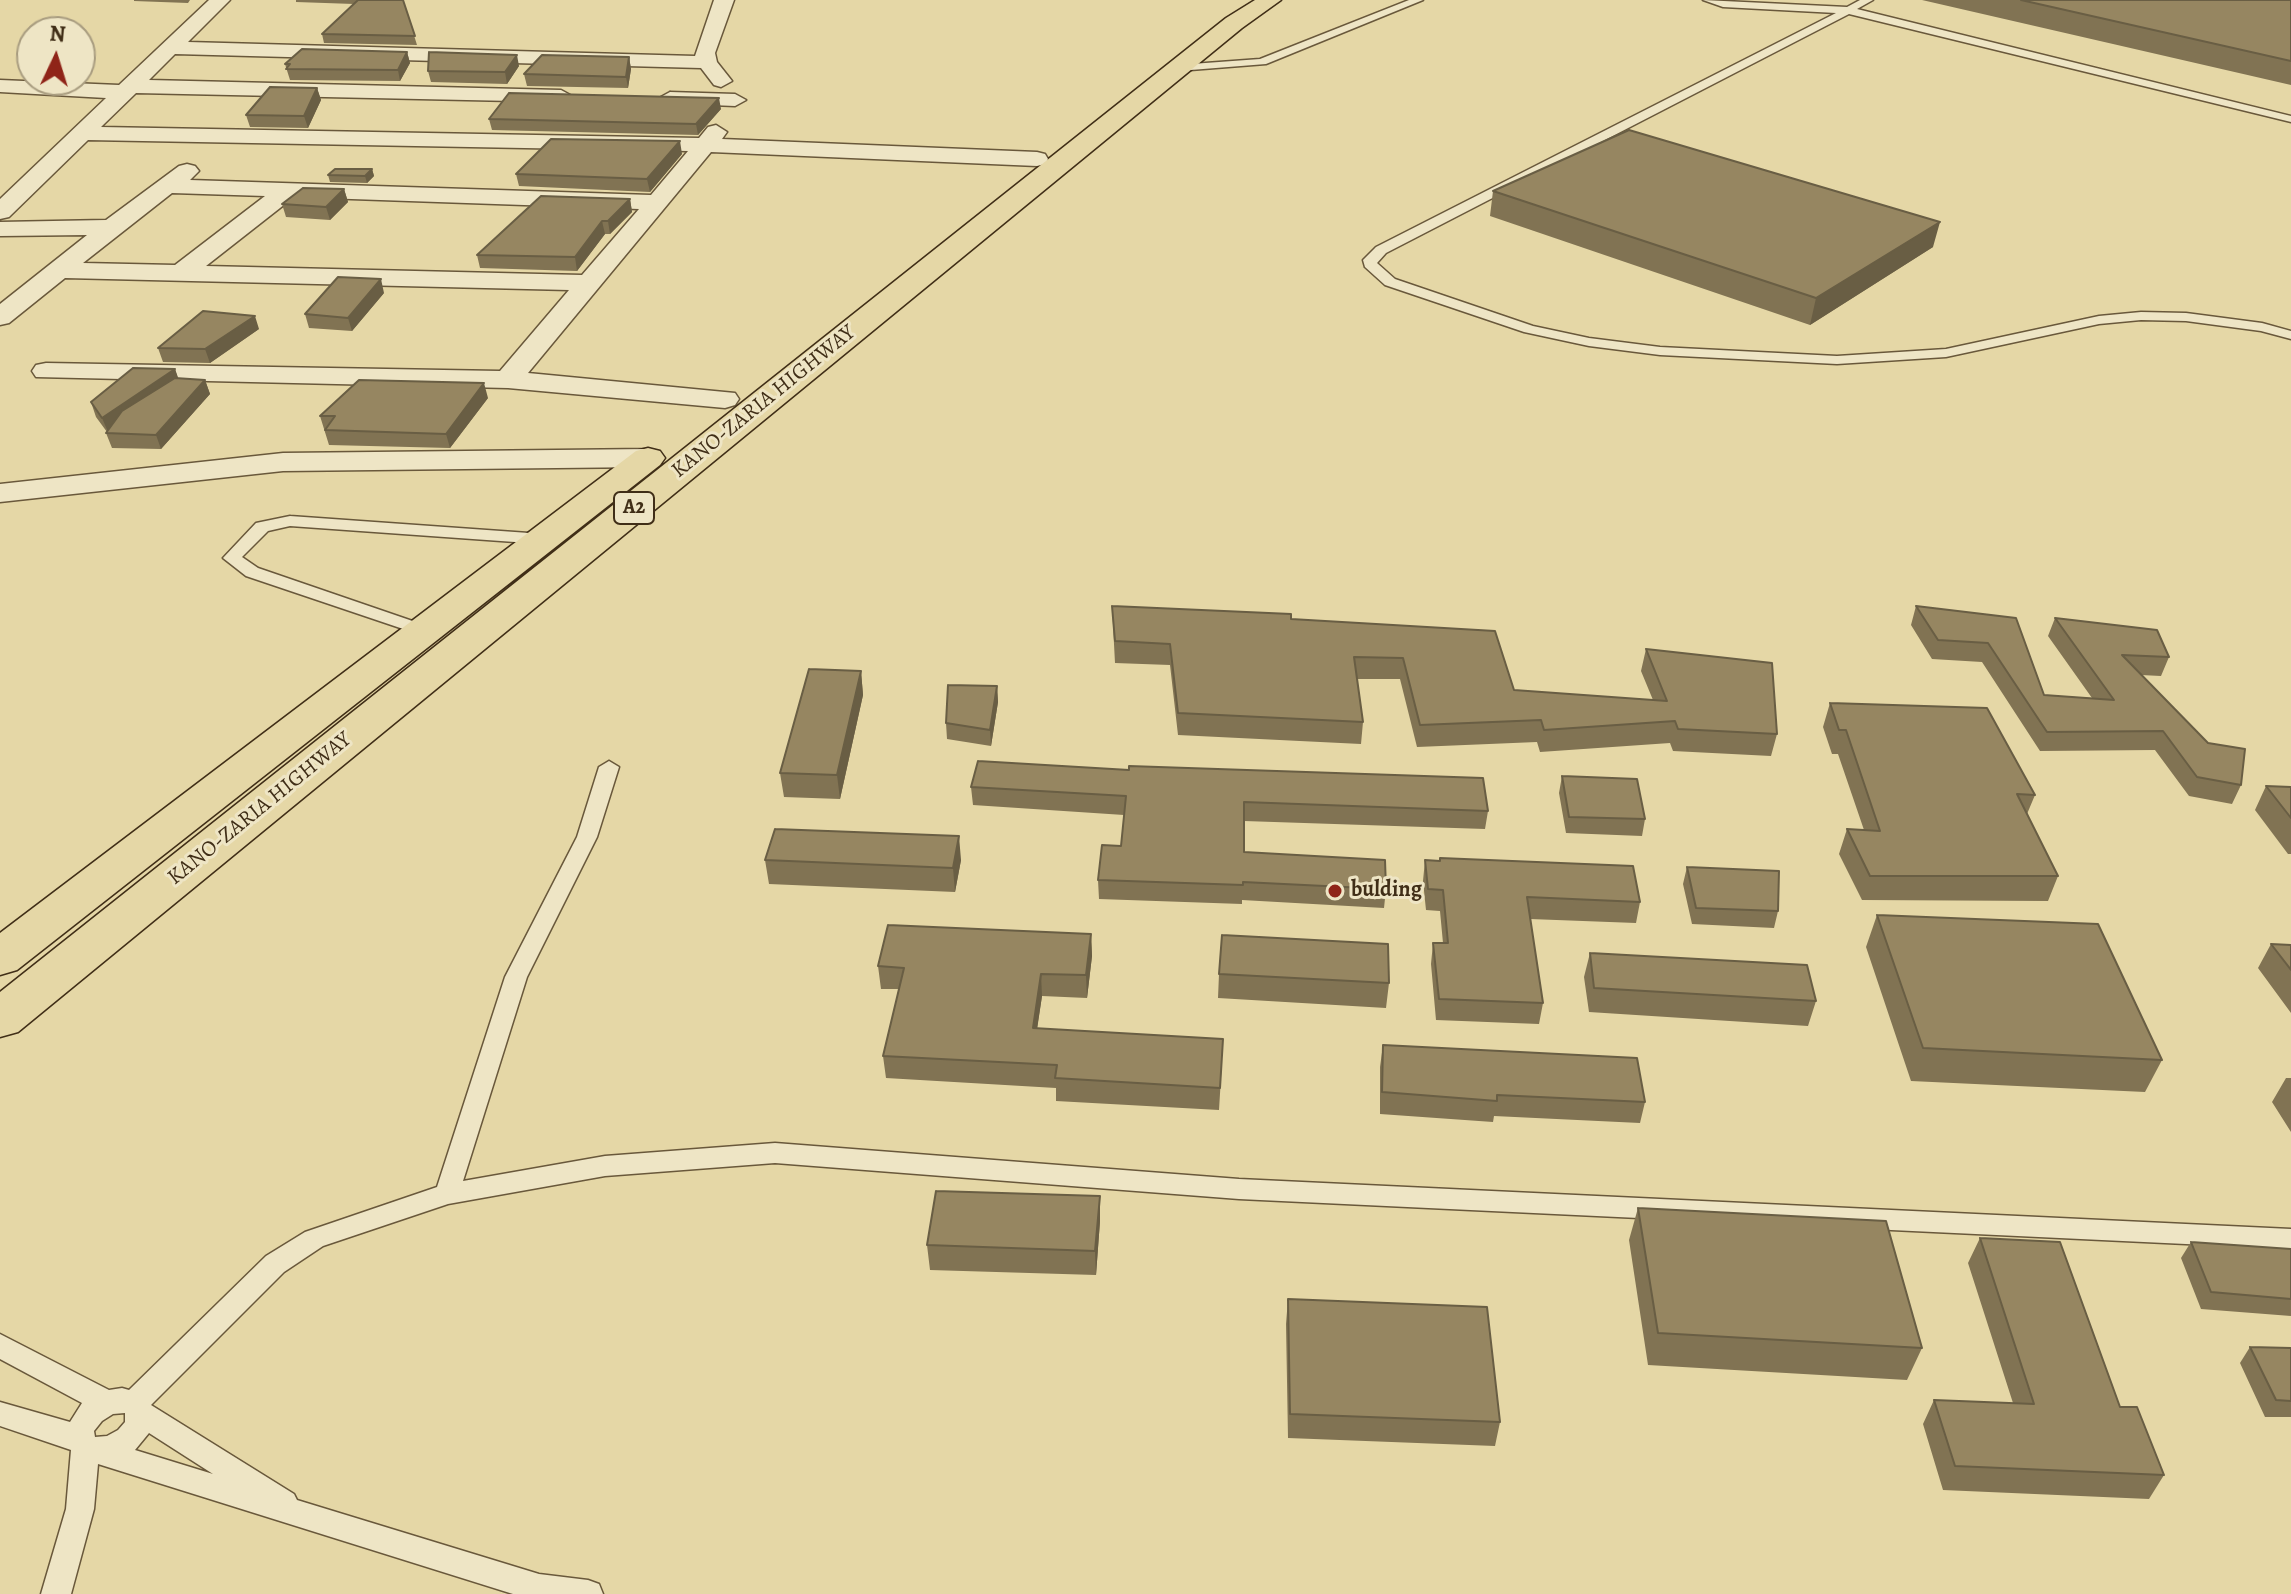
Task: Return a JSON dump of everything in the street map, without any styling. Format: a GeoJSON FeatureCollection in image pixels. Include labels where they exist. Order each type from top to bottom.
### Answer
{"type":"FeatureCollection","features":[{"type":"Feature","properties":{"kind":"highway","name":"KANO-ZARIA HIGHWAY"},"geometry":{"type":"LineString","coordinates":[[8,946],[1247,0]]}},
{"type":"Feature","properties":{"kind":"highway","name":"KANO-ZARIA HIGHWAY"},"geometry":{"type":"LineString","coordinates":[[0,1019],[1234,23],[1270,0]]}},
{"type":"Feature","properties":{"kind":"street"},"geometry":{"type":"LineString","coordinates":[[0,212],[220,0]]}},
{"type":"Feature","properties":{"kind":"street"},"geometry":{"type":"LineString","coordinates":[[508,380],[737,105],[707,62],[705,53],[724,0]]}},
{"type":"Feature","properties":{"kind":"street"},"geometry":{"type":"LineString","coordinates":[[168,48],[707,62]]}},
{"type":"Feature","properties":{"kind":"street"},"geometry":{"type":"LineString","coordinates":[[0,86],[576,96]]}},
{"type":"Feature","properties":{"kind":"street"},"geometry":{"type":"LineString","coordinates":[[656,98],[735,100]]}},
{"type":"Feature","properties":{"kind":"street"},"geometry":{"type":"LineString","coordinates":[[83,133],[706,145],[1037,159]]}},
{"type":"Feature","properties":{"kind":"street"},"geometry":{"type":"LineString","coordinates":[[0,317],[112,227],[238,134]]}},
{"type":"Feature","properties":{"kind":"street"},"geometry":{"type":"LineString","coordinates":[[166,186],[658,202]]}},
{"type":"Feature","properties":{"kind":"street"},"geometry":{"type":"LineString","coordinates":[[181,273],[288,190]]}},
{"type":"Feature","properties":{"kind":"street"},"geometry":{"type":"LineString","coordinates":[[0,229],[112,227]]}},
{"type":"Feature","properties":{"kind":"street"},"geometry":{"type":"LineString","coordinates":[[59,270],[589,283]]}},
{"type":"Feature","properties":{"kind":"street"},"geometry":{"type":"LineString","coordinates":[[46,371],[508,380],[725,399]]}},
{"type":"Feature","properties":{"kind":"street"},"geometry":{"type":"LineString","coordinates":[[0,493],[283,462],[648,458]]}},
{"type":"Feature","properties":{"kind":"lane"},"geometry":{"type":"LineString","coordinates":[[1178,68],[1262,62],[1418,0]]}},
{"type":"Feature","properties":{"kind":"lane"},"geometry":{"type":"LineString","coordinates":[[1708,0],[1847,10],[2291,119]]}},
{"type":"Feature","properties":{"kind":"lane"},"geometry":{"type":"LineString","coordinates":[[1868,0],[1381,250],[1370,260],[1370,264],[1390,282],[1529,329],[1589,342],[1660,351],[1837,360],[1946,353],[2099,320],[2141,316],[2196,318],[2262,327],[2291,335]]}},
{"type":"Feature","properties":{"kind":"lane"},"geometry":{"type":"LineString","coordinates":[[424,631],[252,572],[232,558],[262,527],[290,521],[543,539]]}},
{"type":"Feature","properties":{"kind":"lane"},"geometry":{"type":"LineString","coordinates":[[447,1194],[516,977],[587,837],[609,767]]}},
{"type":"Feature","properties":{"kind":"lane"},"geometry":{"type":"LineString","coordinates":[[56,1594],[80,1509],[87,1445],[82,1425],[92,1412],[127,1407],[275,1264],[314,1239],[447,1194],[605,1166],[775,1153],[1239,1189],[1607,1204],[2291,1239]]}},
{"type":"Feature","properties":{"kind":"lane"},"geometry":{"type":"LineString","coordinates":[[0,1346],[127,1407],[312,1519]]}},
{"type":"Feature","properties":{"kind":"lane"},"geometry":{"type":"LineString","coordinates":[[87,1445],[112,1448],[128,1439],[138,1426],[127,1407]]}},
{"type":"Feature","properties":{"kind":"lane"},"geometry":{"type":"LineString","coordinates":[[0,1414],[312,1519],[539,1588],[588,1594]]}},
{"type":"Feature","properties":{"kind":"building"},"geometry":{"type":"Polygon","coordinates":[[[358,0],[403,0],[415,36],[322,34],[358,0]]]}},
{"type":"Feature","properties":{"kind":"building"},"geometry":{"type":"Polygon","coordinates":[[[2021,0],[2291,0],[2291,61],[2021,0]]]}},
{"type":"Feature","properties":{"kind":"building"},"geometry":{"type":"Polygon","coordinates":[[[302,49],[407,52],[398,70],[286,69],[290,64],[285,64],[302,49]]]}},
{"type":"Feature","properties":{"kind":"building"},"geometry":{"type":"Polygon","coordinates":[[[429,52],[517,55],[505,72],[428,71],[429,52]]]}},
{"type":"Feature","properties":{"kind":"building"},"geometry":{"type":"Polygon","coordinates":[[[542,55],[629,57],[626,77],[524,74],[542,55]]]}},
{"type":"Feature","properties":{"kind":"building"},"geometry":{"type":"Polygon","coordinates":[[[270,87],[317,88],[304,116],[246,115],[270,87]]]}},
{"type":"Feature","properties":{"kind":"building"},"geometry":{"type":"Polygon","coordinates":[[[509,93],[719,98],[696,124],[489,119],[509,93]]]}},
{"type":"Feature","properties":{"kind":"building"},"geometry":{"type":"Polygon","coordinates":[[[1629,130],[1940,222],[1816,298],[1493,191],[1629,130]]]}},
{"type":"Feature","properties":{"kind":"building"},"geometry":{"type":"Polygon","coordinates":[[[551,139],[680,141],[647,179],[516,174],[551,139]]]}},
{"type":"Feature","properties":{"kind":"building"},"geometry":{"type":"Polygon","coordinates":[[[335,169],[372,169],[365,176],[328,175],[335,169]]]}},
{"type":"Feature","properties":{"kind":"building"},"geometry":{"type":"Polygon","coordinates":[[[303,188],[344,189],[326,207],[282,204],[303,188]]]}},
{"type":"Feature","properties":{"kind":"building"},"geometry":{"type":"Polygon","coordinates":[[[541,196],[630,199],[608,221],[602,221],[575,257],[477,255],[541,196]]]}},
{"type":"Feature","properties":{"kind":"building"},"geometry":{"type":"Polygon","coordinates":[[[338,277],[381,279],[348,318],[305,314],[338,277]]]}},
{"type":"Feature","properties":{"kind":"building"},"geometry":{"type":"Polygon","coordinates":[[[203,311],[255,316],[205,349],[158,348],[203,311]]]}},
{"type":"Feature","properties":{"kind":"building"},"geometry":{"type":"Polygon","coordinates":[[[133,368],[175,369],[102,418],[91,402],[133,368]]]}},
{"type":"Feature","properties":{"kind":"building"},"geometry":{"type":"Polygon","coordinates":[[[175,378],[205,380],[156,435],[106,433],[122,411],[175,378]]]}},
{"type":"Feature","properties":{"kind":"building"},"geometry":{"type":"Polygon","coordinates":[[[359,380],[484,383],[446,434],[325,430],[335,416],[320,416],[359,380]]]}},
{"type":"Feature","properties":{"kind":"building"},"geometry":{"type":"Polygon","coordinates":[[[1112,606],[1291,614],[1291,619],[1495,631],[1514,690],[1667,701],[1646,649],[1772,663],[1777,734],[1678,729],[1675,721],[1544,730],[1541,720],[1420,725],[1403,658],[1354,657],[1363,722],[1178,713],[1170,644],[1115,641],[1112,606]]]}},
{"type":"Feature","properties":{"kind":"building"},"geometry":{"type":"Polygon","coordinates":[[[1916,606],[2016,618],[2044,695],[2114,700],[2055,618],[2157,630],[2169,657],[2122,655],[2208,743],[2245,749],[2241,785],[2197,777],[2163,731],[2047,732],[1988,643],[1938,640],[1916,606]]]}},
{"type":"Feature","properties":{"kind":"building"},"geometry":{"type":"Polygon","coordinates":[[[809,669],[861,671],[837,775],[780,773],[809,669]]]}},
{"type":"Feature","properties":{"kind":"building"},"geometry":{"type":"Polygon","coordinates":[[[948,685],[997,686],[990,730],[946,723],[948,685]]]}},
{"type":"Feature","properties":{"kind":"building"},"geometry":{"type":"Polygon","coordinates":[[[1830,703],[1987,708],[2035,795],[2017,794],[2058,876],[1870,876],[1847,829],[1880,831],[1846,730],[1839,730],[1830,703]]]}},
{"type":"Feature","properties":{"kind":"building"},"geometry":{"type":"Polygon","coordinates":[[[978,761],[1129,770],[1129,766],[1483,778],[1488,811],[1244,802],[1244,852],[1385,860],[1386,889],[1243,882],[1243,885],[1098,880],[1102,845],[1121,846],[1126,796],[971,787],[978,761]]]}},
{"type":"Feature","properties":{"kind":"building"},"geometry":{"type":"Polygon","coordinates":[[[1562,776],[1637,779],[1645,819],[1569,817],[1562,776]]]}},
{"type":"Feature","properties":{"kind":"building"},"geometry":{"type":"Polygon","coordinates":[[[2266,786],[2291,787],[2291,818],[2266,786]]]}},
{"type":"Feature","properties":{"kind":"building"},"geometry":{"type":"Polygon","coordinates":[[[775,829],[959,836],[953,868],[765,860],[775,829]]]}},
{"type":"Feature","properties":{"kind":"building"},"geometry":{"type":"Polygon","coordinates":[[[1440,858],[1633,866],[1640,902],[1527,897],[1543,1003],[1439,999],[1433,943],[1448,943],[1443,890],[1428,889],[1425,860],[1440,861],[1440,858]]]}},
{"type":"Feature","properties":{"kind":"building"},"geometry":{"type":"Polygon","coordinates":[[[1687,867],[1779,871],[1778,911],[1696,908],[1687,867]]]}},
{"type":"Feature","properties":{"kind":"building"},"geometry":{"type":"Polygon","coordinates":[[[1877,915],[2098,924],[2162,1060],[1923,1048],[1877,915]]]}},
{"type":"Feature","properties":{"kind":"building"},"geometry":{"type":"Polygon","coordinates":[[[888,925],[1091,934],[1086,975],[1041,974],[1033,1028],[1223,1039],[1220,1088],[1055,1078],[1057,1065],[883,1056],[904,968],[878,966],[888,925]]]}},
{"type":"Feature","properties":{"kind":"building"},"geometry":{"type":"Polygon","coordinates":[[[1222,935],[1388,944],[1389,983],[1219,974],[1222,935]]]}},
{"type":"Feature","properties":{"kind":"building"},"geometry":{"type":"Polygon","coordinates":[[[2271,944],[2291,945],[2291,970],[2271,944]]]}},
{"type":"Feature","properties":{"kind":"building"},"geometry":{"type":"Polygon","coordinates":[[[1590,953],[1807,965],[1816,1001],[1594,988],[1590,953]]]}},
{"type":"Feature","properties":{"kind":"building"},"geometry":{"type":"Polygon","coordinates":[[[1383,1045],[1637,1058],[1645,1102],[1497,1095],[1497,1101],[1382,1092],[1383,1045]]]}},
{"type":"Feature","properties":{"kind":"building"},"geometry":{"type":"Polygon","coordinates":[[[936,1191],[1100,1196],[1095,1251],[927,1245],[936,1191]]]}},
{"type":"Feature","properties":{"kind":"building"},"geometry":{"type":"Polygon","coordinates":[[[1638,1208],[1886,1221],[1922,1348],[1658,1333],[1638,1208]]]}},
{"type":"Feature","properties":{"kind":"building"},"geometry":{"type":"Polygon","coordinates":[[[1980,1238],[2060,1242],[2120,1407],[2137,1407],[2164,1475],[1955,1466],[1934,1400],[2034,1404],[1980,1238]]]}},
{"type":"Feature","properties":{"kind":"building"},"geometry":{"type":"Polygon","coordinates":[[[2191,1242],[2291,1249],[2291,1299],[2211,1292],[2191,1242]]]}},
{"type":"Feature","properties":{"kind":"building"},"geometry":{"type":"Polygon","coordinates":[[[1288,1299],[1487,1307],[1500,1422],[1290,1414],[1288,1299]]]}},
{"type":"Feature","properties":{"kind":"building"},"geometry":{"type":"Polygon","coordinates":[[[2250,1347],[2291,1348],[2291,1401],[2276,1400],[2250,1347]]]}},
{"type":"Feature","properties":{"kind":"place","name":"bulding"},"geometry":{"type":"Point","coordinates":[1335,891]}}]}
